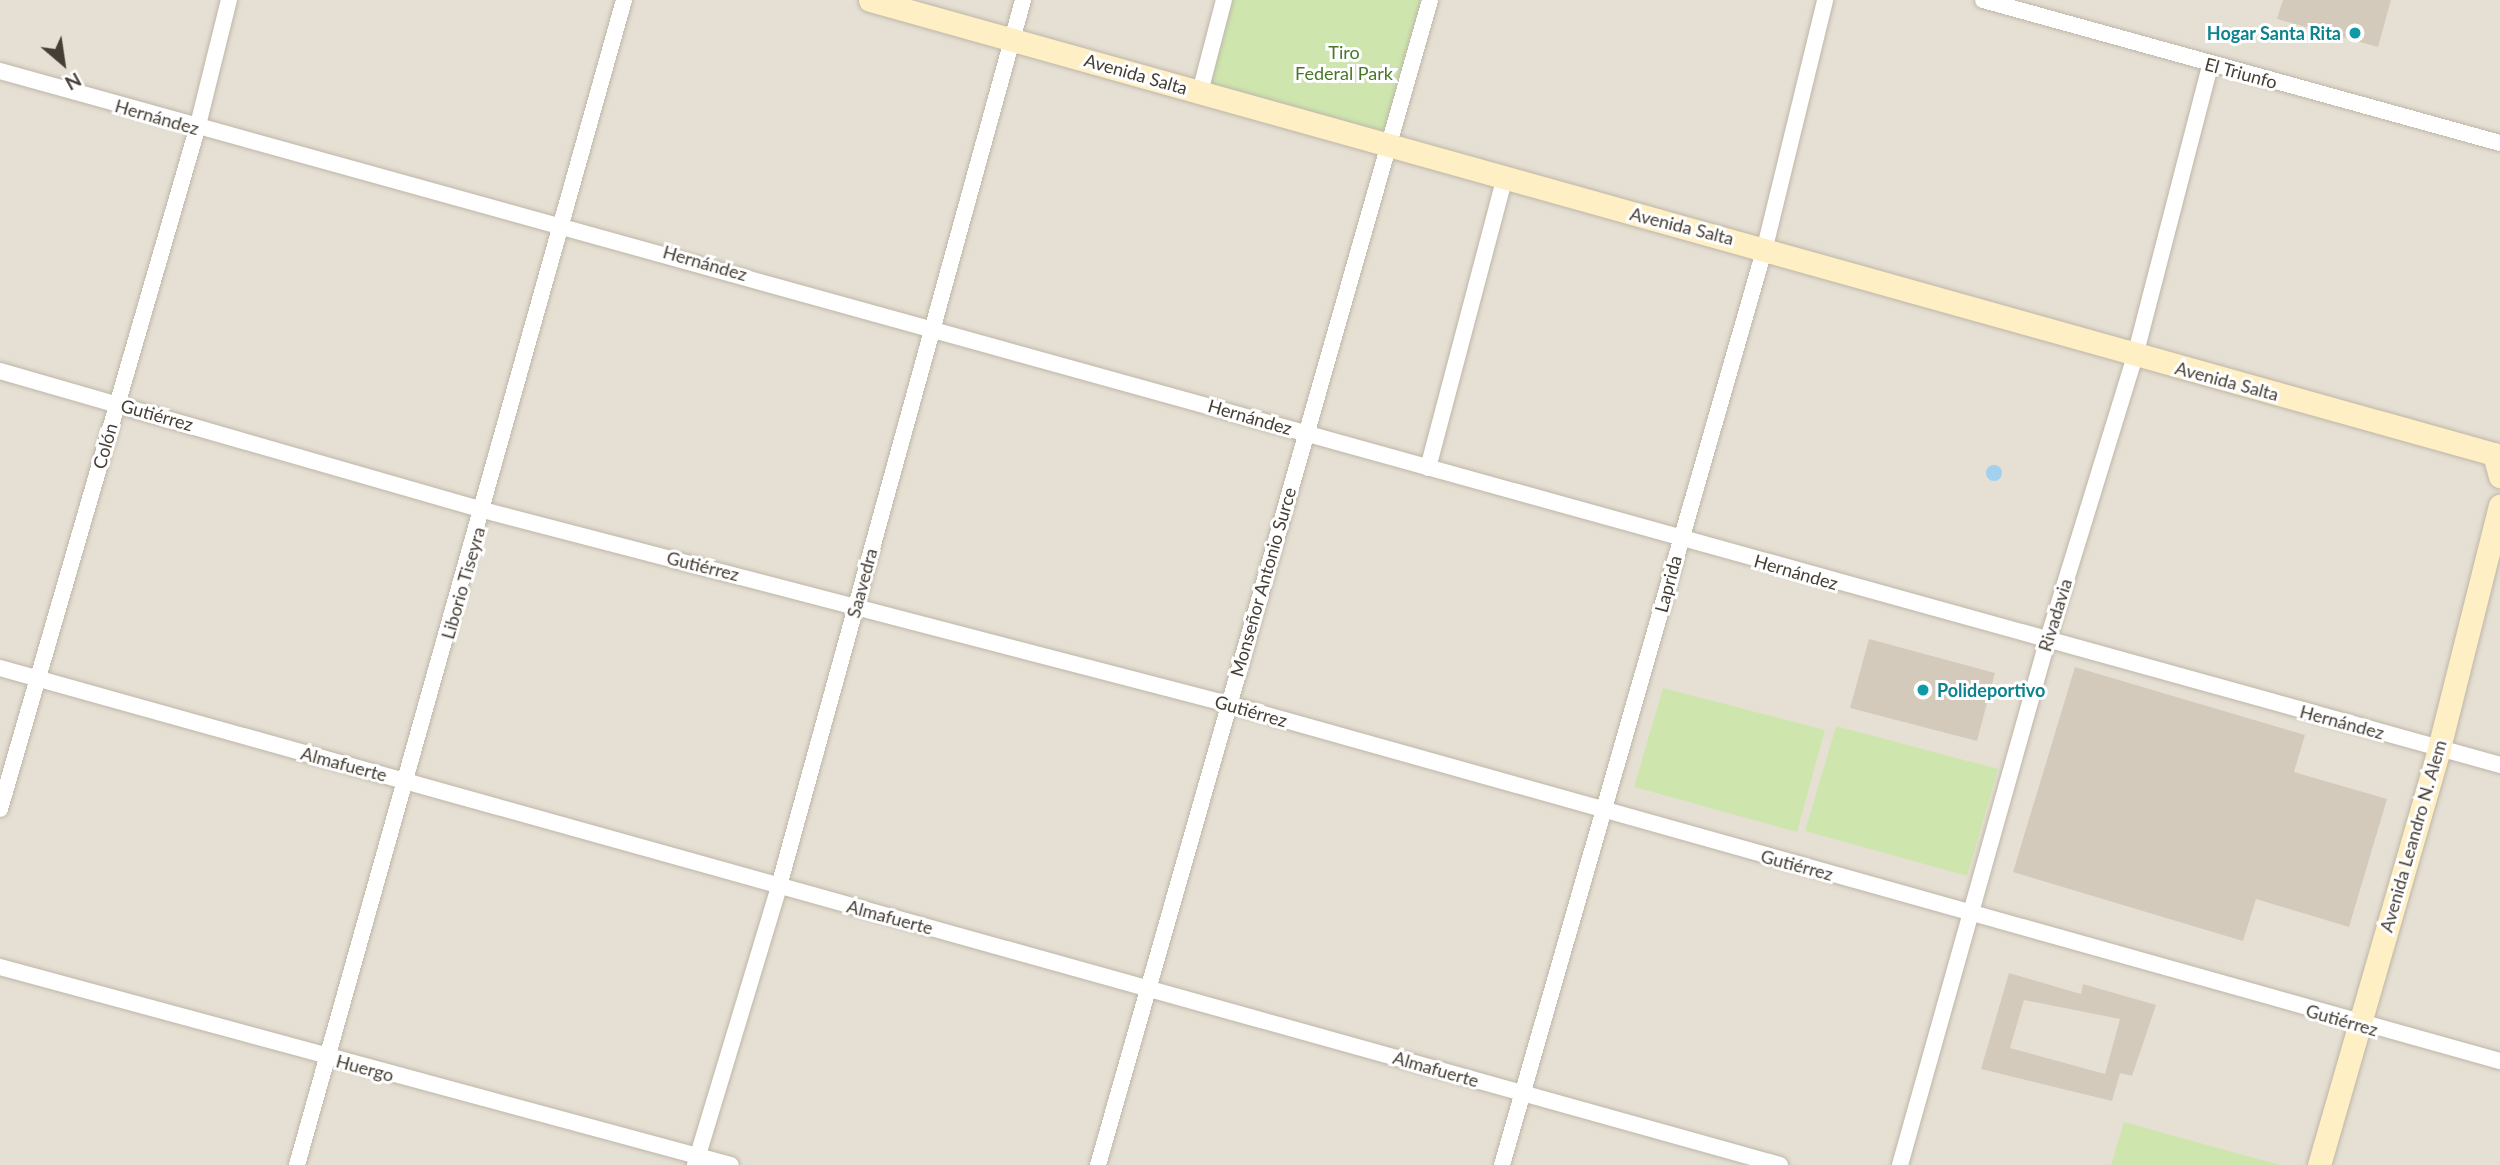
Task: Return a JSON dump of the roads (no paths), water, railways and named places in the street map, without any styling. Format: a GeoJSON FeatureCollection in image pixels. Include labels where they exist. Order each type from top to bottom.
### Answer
{"type":"FeatureCollection","features":[{"type":"Feature","properties":{"kind":"main road","name":"Avenida Salta"},"geometry":{"type":"LineString","coordinates":[[870,0],[1390,144],[1504,181],[1765,247],[2497,465]]}},
{"type":"Feature","properties":{"kind":"main road","name":"Avenida Leandro N. Alem"},"geometry":{"type":"LineString","coordinates":[[2319,1165],[2439,748],[2500,506]]}},
{"type":"Feature","properties":{"kind":"street","name":"Colón"},"geometry":{"type":"LineString","coordinates":[[0,809],[197,129],[229,0]]}},
{"type":"Feature","properties":{"kind":"street","name":"Liborio Tiseyra"},"geometry":{"type":"LineString","coordinates":[[297,1165],[565,223],[624,0]]}},
{"type":"Feature","properties":{"kind":"street","name":"Saavedra"},"geometry":{"type":"LineString","coordinates":[[697,1160],[779,886],[930,327],[1023,0]]}},
{"type":"Feature","properties":{"kind":"street"},"geometry":{"type":"LineString","coordinates":[[1200,92],[1224,0]]}},
{"type":"Feature","properties":{"kind":"street","name":"Monseñor Antonio Surce"},"geometry":{"type":"LineString","coordinates":[[1098,1165],[1145,987],[1430,0]]}},
{"type":"Feature","properties":{"kind":"street","name":"Laprida"},"geometry":{"type":"LineString","coordinates":[[1503,1165],[1765,247],[1825,0]]}},
{"type":"Feature","properties":{"kind":"street","name":"El Triunfo"},"geometry":{"type":"LineString","coordinates":[[1983,0],[2210,65],[2500,143]]}},
{"type":"Feature","properties":{"kind":"street","name":"Rivadavia"},"geometry":{"type":"LineString","coordinates":[[1900,1165],[1975,914],[2046,642],[2135,356],[2210,65]]}},
{"type":"Feature","properties":{"kind":"street","name":"Hernández"},"geometry":{"type":"LineString","coordinates":[[0,71],[197,129],[565,223],[1680,540],[2500,765]]}},
{"type":"Feature","properties":{"kind":"street"},"geometry":{"type":"LineString","coordinates":[[1428,468],[1504,181]]}},
{"type":"Feature","properties":{"kind":"street","name":"Gutiérrez"},"geometry":{"type":"LineString","coordinates":[[0,371],[483,510],[857,605],[1228,704],[1605,813],[1975,914],[2360,1026],[2500,1061]]}},
{"type":"Feature","properties":{"kind":"street","name":"Almafuerte"},"geometry":{"type":"LineString","coordinates":[[0,668],[1780,1165]]}},
{"type":"Feature","properties":{"kind":"street","name":"Huergo"},"geometry":{"type":"LineString","coordinates":[[0,967],[697,1160],[731,1165]]}},
{"type":"Feature","properties":{"kind":"water"},"geometry":{"type":"Polygon","coordinates":[[[1994,465],[2002,473],[1994,481],[1986,473],[1994,465]]]}},
{"type":"Feature","properties":{"kind":"place","name":"Hogar Santa Rita"},"geometry":{"type":"Point","coordinates":[2355,33]}},
{"type":"Feature","properties":{"kind":"place","name":"Polideportivo"},"geometry":{"type":"Point","coordinates":[1923,690]}},
{"type":"Feature","properties":{"kind":"park label","name":"Tiro Federal Park"},"geometry":{"type":"Point","coordinates":[1344,63]}}]}
